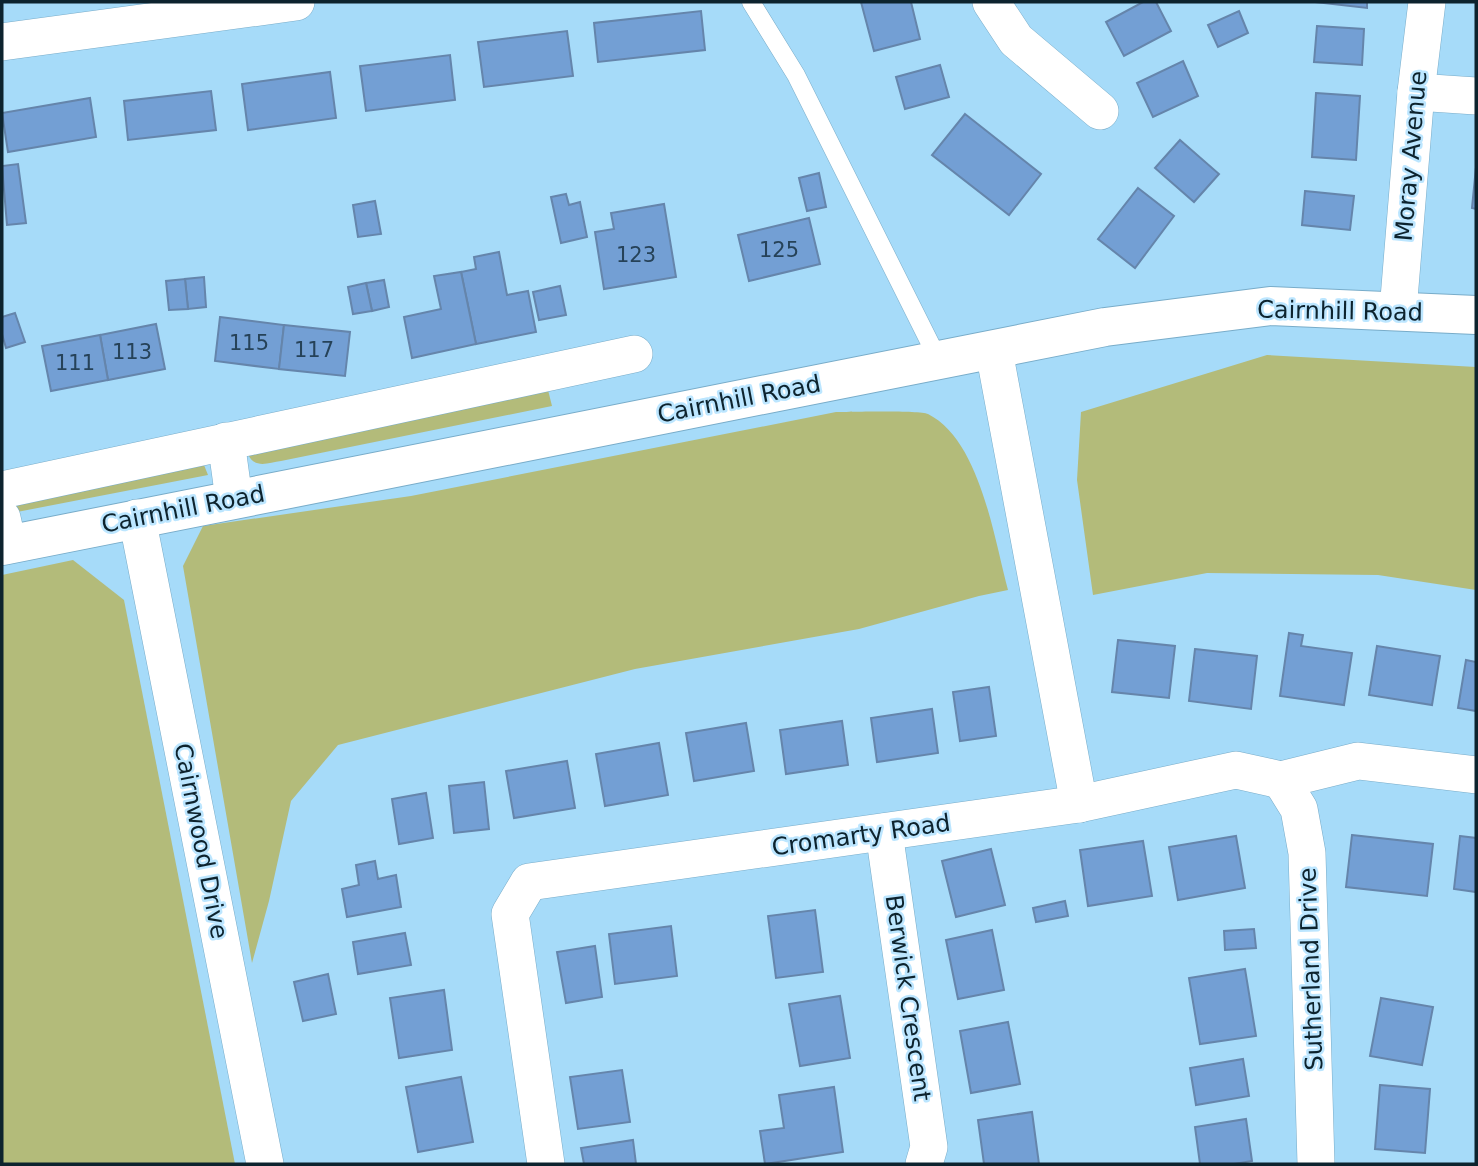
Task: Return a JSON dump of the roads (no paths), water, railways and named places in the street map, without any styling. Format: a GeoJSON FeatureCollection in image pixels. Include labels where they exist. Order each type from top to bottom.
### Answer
{"type":"FeatureCollection","features":[{"type":"Feature","properties":{"kind":"main road","name":"Cairnhill Road"},"geometry":{"type":"LineString","coordinates":[[4,536],[138,518],[1105,327],[1270,306],[1476,315]]}},
{"type":"Feature","properties":{"kind":"street"},"geometry":{"type":"LineString","coordinates":[[991,2],[1016,40],[1100,111]]}},
{"type":"Feature","properties":{"kind":"street","name":"Moray Avenue"},"geometry":{"type":"LineString","coordinates":[[1398,311],[1416,92],[1427,2]]}},
{"type":"Feature","properties":{"kind":"street"},"geometry":{"type":"LineString","coordinates":[[2,42],[276,3]]}},
{"type":"Feature","properties":{"kind":"street"},"geometry":{"type":"LineString","coordinates":[[1416,92],[1476,96]]}},
{"type":"Feature","properties":{"kind":"street"},"geometry":{"type":"LineString","coordinates":[[994,351],[1079,804]]}},
{"type":"Feature","properties":{"kind":"street"},"geometry":{"type":"LineString","coordinates":[[2,490],[634,354]]}},
{"type":"Feature","properties":{"kind":"street"},"geometry":{"type":"LineString","coordinates":[[226,441],[234,499]]}},
{"type":"Feature","properties":{"kind":"street","name":"Cairnwood Drive"},"geometry":{"type":"LineString","coordinates":[[138,518],[265,1164]]}},
{"type":"Feature","properties":{"kind":"street","name":"Cromarty Road"},"geometry":{"type":"LineString","coordinates":[[546,1164],[510,914],[529,882],[1079,804],[1236,770],[1281,780],[1358,761],[1476,775]]}},
{"type":"Feature","properties":{"kind":"street","name":"Sutherland Drive"},"geometry":{"type":"LineString","coordinates":[[1281,780],[1299,809],[1307,853],[1316,1164]]}},
{"type":"Feature","properties":{"kind":"street","name":"Berwick Crescent"},"geometry":{"type":"LineString","coordinates":[[884,832],[929,1147],[924,1164]]}},
{"type":"Feature","properties":{"kind":"lane"},"geometry":{"type":"LineString","coordinates":[[751,2],[796,75],[938,359]]}}]}
